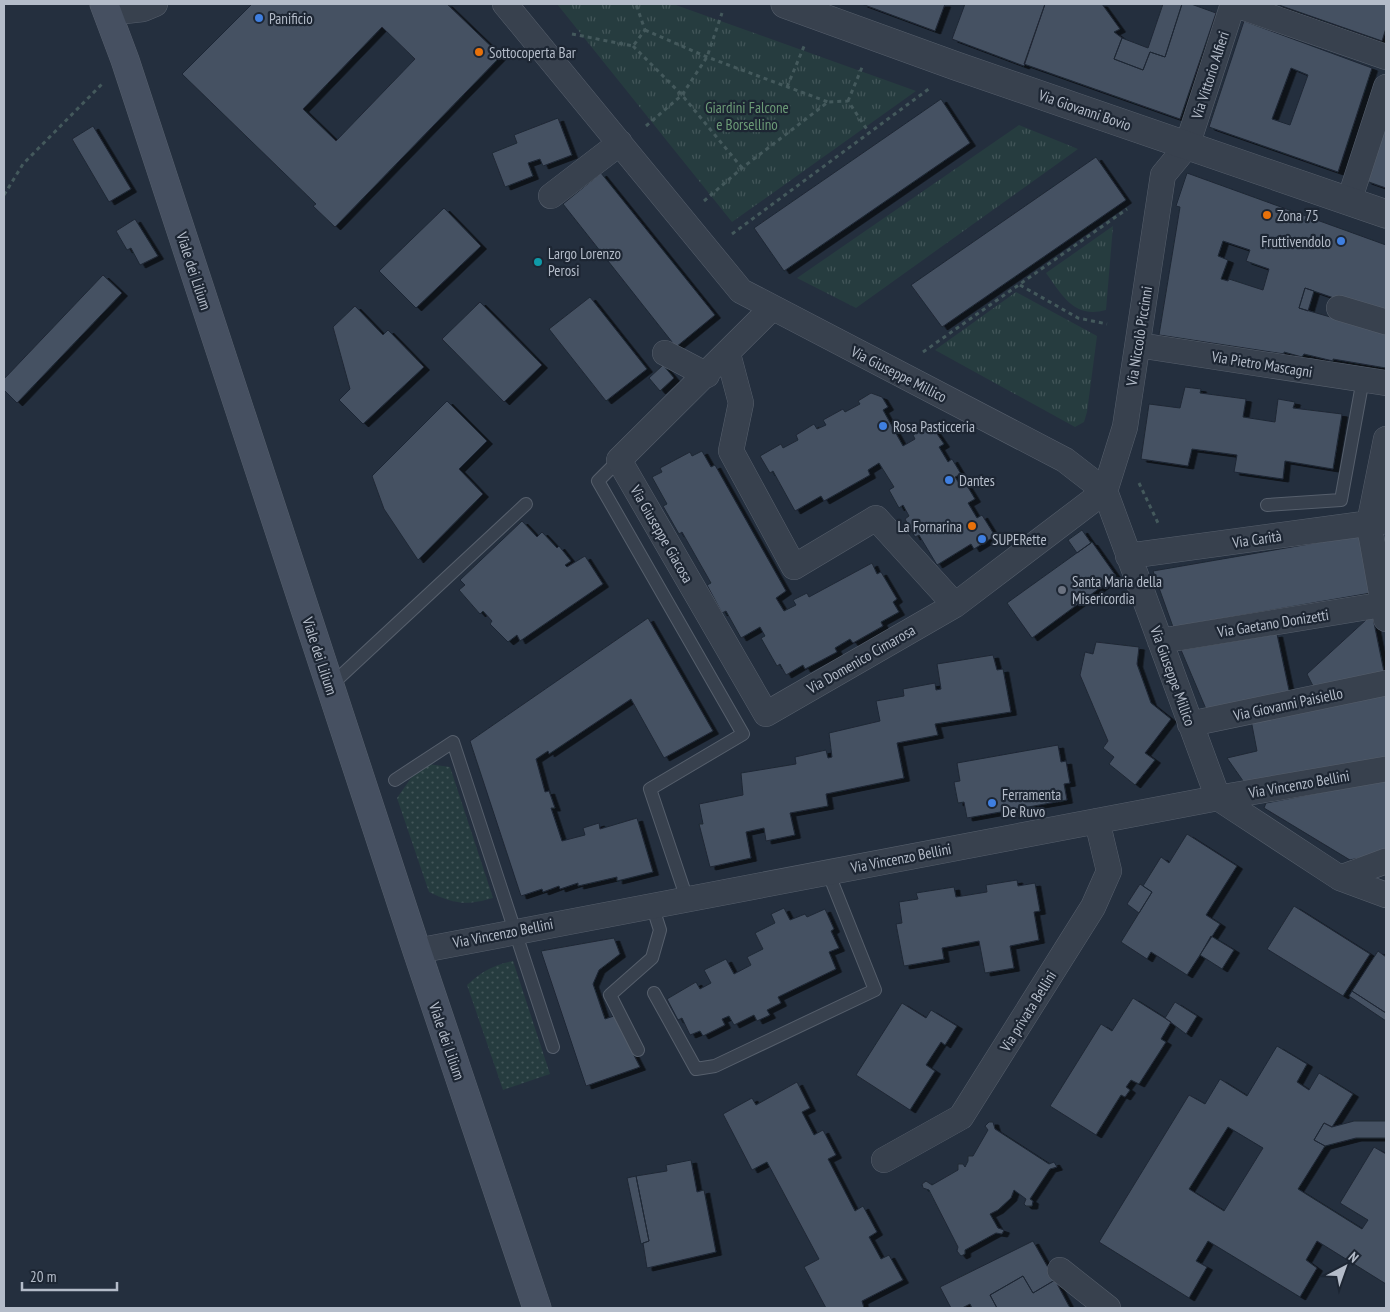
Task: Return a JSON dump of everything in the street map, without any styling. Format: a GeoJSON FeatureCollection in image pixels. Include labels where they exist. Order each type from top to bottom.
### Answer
{"type":"FeatureCollection","features":[{"type":"Feature","properties":{"kind":"main road","name":"Viale dei Lilium"},"geometry":{"type":"LineString","coordinates":[[105,8],[125,60],[417,951],[538,1308]]}},
{"type":"Feature","properties":{"kind":"street","name":"Via Giuseppe Millico"},"geometry":{"type":"LineString","coordinates":[[504,4],[742,291],[1065,460],[1105,491],[1218,798]]}},
{"type":"Feature","properties":{"kind":"street","name":"Via Giovanni Bovio"},"geometry":{"type":"LineString","coordinates":[[785,4],[1386,214]]}},
{"type":"Feature","properties":{"kind":"street"},"geometry":{"type":"LineString","coordinates":[[1233,4],[1386,57]]}},
{"type":"Feature","properties":{"kind":"street","name":"Via Vittorio Alfieri"},"geometry":{"type":"LineString","coordinates":[[1187,146],[1233,4]]}},
{"type":"Feature","properties":{"kind":"street"},"geometry":{"type":"LineString","coordinates":[[105,8],[147,5]]}},
{"type":"Feature","properties":{"kind":"street"},"geometry":{"type":"LineString","coordinates":[[1349,201],[1386,87]]}},
{"type":"Feature","properties":{"kind":"street"},"geometry":{"type":"LineString","coordinates":[[551,196],[620,143]]}},
{"type":"Feature","properties":{"kind":"street","name":"Via Niccolò Piccinni"},"geometry":{"type":"LineString","coordinates":[[1105,491],[1125,427],[1164,180],[1163,175],[1187,146]]}},
{"type":"Feature","properties":{"kind":"street"},"geometry":{"type":"LineString","coordinates":[[619,460],[707,375],[772,308]]}},
{"type":"Feature","properties":{"kind":"street"},"geometry":{"type":"LineString","coordinates":[[1339,308],[1386,322]]}},
{"type":"Feature","properties":{"kind":"street","name":"Via Pietro Mascagni"},"geometry":{"type":"LineString","coordinates":[[1138,345],[1375,381]]}},
{"type":"Feature","properties":{"kind":"street"},"geometry":{"type":"LineString","coordinates":[[665,353],[707,375]]}},
{"type":"Feature","properties":{"kind":"street"},"geometry":{"type":"LineString","coordinates":[[728,354],[741,403],[731,451],[794,567],[876,518],[955,605]]}},
{"type":"Feature","properties":{"kind":"street"},"geometry":{"type":"LineString","coordinates":[[1385,609],[1377,522],[1386,439]]}},
{"type":"Feature","properties":{"kind":"street","name":"Via Giuseppe Giacosa"},"geometry":{"type":"LineString","coordinates":[[619,460],[766,714]]}},
{"type":"Feature","properties":{"kind":"street","name":"Via Domenico Cimarosa"},"geometry":{"type":"LineString","coordinates":[[766,714],[955,605],[1105,491]]}},
{"type":"Feature","properties":{"kind":"street","name":"Via Carità"},"geometry":{"type":"LineString","coordinates":[[1128,556],[1377,522]]}},
{"type":"Feature","properties":{"kind":"street","name":"Via Gaetano Donizetti"},"geometry":{"type":"LineString","coordinates":[[1160,641],[1385,609]]}},
{"type":"Feature","properties":{"kind":"street","name":"Via Giovanni Paisiello"},"geometry":{"type":"LineString","coordinates":[[1190,724],[1386,684]]}},
{"type":"Feature","properties":{"kind":"street","name":"Via Vincenzo Bellini"},"geometry":{"type":"LineString","coordinates":[[417,951],[1218,798],[1386,770]]}},
{"type":"Feature","properties":{"kind":"street"},"geometry":{"type":"LineString","coordinates":[[1218,798],[1340,878],[1386,895]]}},
{"type":"Feature","properties":{"kind":"street","name":"Via privata Bellini"},"geometry":{"type":"LineString","coordinates":[[884,1160],[960,1117],[982,1084],[1093,907],[1109,871],[1097,821]]}},
{"type":"Feature","properties":{"kind":"street"},"geometry":{"type":"LineString","coordinates":[[1340,878],[1386,861]]}},
{"type":"Feature","properties":{"kind":"street"},"geometry":{"type":"LineString","coordinates":[[1060,1270],[1108,1308]]}},
{"type":"Feature","properties":{"kind":"lane"},"geometry":{"type":"LineString","coordinates":[[1267,505],[1341,500],[1375,381]]}},
{"type":"Feature","properties":{"kind":"lane"},"geometry":{"type":"LineString","coordinates":[[619,460],[598,481],[743,734],[650,788],[687,899]]}},
{"type":"Feature","properties":{"kind":"lane"},"geometry":{"type":"LineString","coordinates":[[330,686],[526,504]]}},
{"type":"Feature","properties":{"kind":"lane"},"geometry":{"type":"LineString","coordinates":[[395,780],[453,742],[553,1047]]}},
{"type":"Feature","properties":{"kind":"lane"},"geometry":{"type":"LineString","coordinates":[[654,993],[696,1069],[715,1066],[875,990],[828,872]]}},
{"type":"Feature","properties":{"kind":"lane"},"geometry":{"type":"LineString","coordinates":[[638,1050],[610,995],[652,958],[660,930],[652,905]]}},
{"type":"Feature","properties":{"kind":"path"},"geometry":{"type":"LineString","coordinates":[[636,4],[645,30],[707,57],[828,102],[848,101]]}},
{"type":"Feature","properties":{"kind":"path"},"geometry":{"type":"LineString","coordinates":[[646,126],[682,95],[707,57],[722,13]]}},
{"type":"Feature","properties":{"kind":"path"},"geometry":{"type":"LineString","coordinates":[[634,46],[645,30]]}},
{"type":"Feature","properties":{"kind":"path"},"geometry":{"type":"LineString","coordinates":[[572,34],[634,46],[682,95],[742,168]]}},
{"type":"Feature","properties":{"kind":"path"},"geometry":{"type":"LineString","coordinates":[[787,87],[806,42]]}},
{"type":"Feature","properties":{"kind":"path"},"geometry":{"type":"LineString","coordinates":[[4,195],[23,164],[125,60]]}},
{"type":"Feature","properties":{"kind":"path"},"geometry":{"type":"LineString","coordinates":[[848,101],[864,63]]}},
{"type":"Feature","properties":{"kind":"path"},"geometry":{"type":"LineString","coordinates":[[732,235],[933,86]]}},
{"type":"Feature","properties":{"kind":"path"},"geometry":{"type":"LineString","coordinates":[[848,101],[870,134]]}},
{"type":"Feature","properties":{"kind":"path"},"geometry":{"type":"LineString","coordinates":[[704,200],[742,168],[828,102]]}},
{"type":"Feature","properties":{"kind":"path"},"geometry":{"type":"LineString","coordinates":[[923,352],[1127,208]]}},
{"type":"Feature","properties":{"kind":"path"},"geometry":{"type":"LineString","coordinates":[[1020,285],[1078,318],[1107,324]]}},
{"type":"Feature","properties":{"kind":"green space","name":"Giardini Falcone e Borsellino"},"geometry":{"type":"Polygon","coordinates":[[[557,4],[673,4],[916,91],[732,222],[557,4]]]}},
{"type":"Feature","properties":{"kind":"green space"},"geometry":{"type":"Polygon","coordinates":[[[1019,125],[1078,149],[856,308],[797,278],[1019,125]]]}},
{"type":"Feature","properties":{"kind":"green space"},"geometry":{"type":"Polygon","coordinates":[[[1113,226],[1106,310],[1095,312],[1077,308],[1064,297],[1046,273],[1113,226]]]}},
{"type":"Feature","properties":{"kind":"green space"},"geometry":{"type":"Polygon","coordinates":[[[1016,292],[1097,336],[1087,412],[1084,422],[1075,427],[935,350],[1016,292]]]}},
{"type":"Feature","properties":{"kind":"green space"},"geometry":{"type":"Polygon","coordinates":[[[428,764],[450,767],[493,898],[467,903],[446,899],[429,892],[397,798],[411,778],[428,764]]]}},
{"type":"Feature","properties":{"kind":"green space"},"geometry":{"type":"Polygon","coordinates":[[[513,961],[550,1074],[503,1090],[467,985],[488,969],[513,961]]]}},
{"type":"Feature","properties":{"kind":"building"},"geometry":{"type":"Polygon","coordinates":[[[252,4],[447,4],[500,55],[335,227],[313,206],[316,204],[182,74],[252,4]],[[382,27],[303,109],[336,141],[415,59],[382,27]]]}},
{"type":"Feature","properties":{"kind":"building"},"geometry":{"type":"Polygon","coordinates":[[[862,4],[945,4],[935,31],[862,4]]]}},
{"type":"Feature","properties":{"kind":"building"},"geometry":{"type":"Polygon","coordinates":[[[965,4],[1045,4],[1024,66],[952,39],[965,4]]]}},
{"type":"Feature","properties":{"kind":"building"},"geometry":{"type":"Polygon","coordinates":[[[1045,4],[1102,4],[1120,29],[1114,32],[1122,38],[1114,59],[1143,70],[1150,52],[1165,57],[1182,4],[1191,4],[1216,13],[1180,119],[1024,64],[1045,4]]]}},
{"type":"Feature","properties":{"kind":"building"},"geometry":{"type":"Polygon","coordinates":[[[1163,4],[1182,4],[1165,57],[1150,52],[1143,70],[1114,59],[1122,38],[1148,48],[1163,4]]]}},
{"type":"Feature","properties":{"kind":"building"},"geometry":{"type":"Polygon","coordinates":[[[1276,4],[1386,4],[1386,28],[1382,41],[1276,4]]]}},
{"type":"Feature","properties":{"kind":"building"},"geometry":{"type":"Polygon","coordinates":[[[1244,21],[1372,68],[1338,172],[1209,127],[1244,21]],[[1291,68],[1272,119],[1290,125],[1308,75],[1291,68]]]}},
{"type":"Feature","properties":{"kind":"building"},"geometry":{"type":"Polygon","coordinates":[[[941,99],[970,143],[784,271],[754,228],[941,99]]]}},
{"type":"Feature","properties":{"kind":"building"},"geometry":{"type":"Polygon","coordinates":[[[558,118],[572,155],[543,166],[540,159],[528,163],[533,176],[505,187],[492,153],[517,143],[514,135],[558,118]]]}},
{"type":"Feature","properties":{"kind":"building"},"geometry":{"type":"Polygon","coordinates":[[[1386,124],[1386,188],[1366,181],[1386,124]]]}},
{"type":"Feature","properties":{"kind":"building"},"geometry":{"type":"Polygon","coordinates":[[[93,126],[131,189],[109,202],[72,139],[93,126]]]}},
{"type":"Feature","properties":{"kind":"building"},"geometry":{"type":"Polygon","coordinates":[[[1096,157],[1126,200],[942,327],[911,285],[1096,157]]]}},
{"type":"Feature","properties":{"kind":"building"},"geometry":{"type":"Polygon","coordinates":[[[601,173],[715,315],[676,347],[563,204],[601,173]]]}},
{"type":"Feature","properties":{"kind":"building"},"geometry":{"type":"Polygon","coordinates":[[[1187,173],[1386,245],[1386,316],[1305,288],[1299,308],[1386,333],[1386,368],[1333,359],[1333,361],[1304,354],[1302,357],[1284,352],[1284,354],[1159,335],[1180,207],[1176,206],[1187,173]],[[1223,241],[1218,256],[1228,260],[1221,279],[1228,281],[1229,279],[1263,290],[1269,269],[1246,261],[1250,250],[1223,241]]]}},
{"type":"Feature","properties":{"kind":"building"},"geometry":{"type":"Polygon","coordinates":[[[444,208],[481,246],[416,308],[379,271],[444,208]]]}},
{"type":"Feature","properties":{"kind":"building"},"geometry":{"type":"Polygon","coordinates":[[[135,219],[158,256],[140,265],[131,248],[127,250],[116,231],[135,219]]]}},
{"type":"Feature","properties":{"kind":"building"},"geometry":{"type":"Polygon","coordinates":[[[103,275],[122,293],[17,403],[4,390],[4,379],[103,275]]]}},
{"type":"Feature","properties":{"kind":"building"},"geometry":{"type":"Polygon","coordinates":[[[1305,288],[1314,291],[1308,311],[1299,308],[1305,288]]]}},
{"type":"Feature","properties":{"kind":"building"},"geometry":{"type":"Polygon","coordinates":[[[590,297],[647,369],[606,401],[549,329],[590,297]]]}},
{"type":"Feature","properties":{"kind":"building"},"geometry":{"type":"Polygon","coordinates":[[[480,302],[542,365],[504,402],[442,339],[480,302]]]}},
{"type":"Feature","properties":{"kind":"building"},"geometry":{"type":"Polygon","coordinates":[[[355,306],[383,335],[388,330],[424,367],[363,424],[339,400],[350,389],[333,327],[355,306]]]}},
{"type":"Feature","properties":{"kind":"building"},"geometry":{"type":"Polygon","coordinates":[[[663,365],[674,378],[660,391],[649,378],[663,365]]]}},
{"type":"Feature","properties":{"kind":"building"},"geometry":{"type":"Polygon","coordinates":[[[1185,387],[1201,389],[1200,393],[1246,399],[1243,417],[1275,422],[1278,399],[1295,402],[1293,408],[1342,414],[1333,469],[1285,461],[1283,479],[1234,472],[1237,455],[1192,449],[1188,466],[1141,459],[1149,404],[1180,408],[1185,387]]]}},
{"type":"Feature","properties":{"kind":"building"},"geometry":{"type":"Polygon","coordinates":[[[871,393],[882,397],[888,407],[883,410],[903,446],[915,439],[913,435],[926,427],[933,428],[944,444],[939,447],[948,462],[952,459],[961,474],[955,477],[961,486],[966,484],[975,499],[968,503],[977,518],[982,515],[995,536],[974,549],[971,544],[937,565],[919,535],[915,537],[905,519],[909,516],[903,505],[899,508],[889,490],[894,487],[879,463],[868,470],[870,475],[824,501],[821,496],[795,511],[773,471],[770,473],[760,456],[781,444],[783,448],[798,440],[796,435],[814,424],[817,429],[826,425],[823,420],[843,409],[845,412],[860,404],[858,401],[871,393]]]}},
{"type":"Feature","properties":{"kind":"building"},"geometry":{"type":"Polygon","coordinates":[[[447,401],[487,441],[459,469],[483,494],[418,560],[384,509],[372,476],[447,401]]]}},
{"type":"Feature","properties":{"kind":"building"},"geometry":{"type":"Polygon","coordinates":[[[702,451],[711,467],[715,465],[786,591],[776,598],[784,611],[796,605],[793,600],[807,593],[809,597],[872,563],[877,574],[881,572],[897,599],[893,602],[899,612],[881,622],[883,626],[853,643],[850,639],[835,648],[837,652],[805,669],[803,665],[786,675],[780,664],[777,666],[761,638],[765,636],[760,627],[741,638],[726,611],[722,613],[707,585],[711,583],[682,532],[679,534],[663,506],[667,504],[652,477],[662,472],[660,468],[690,452],[692,456],[702,451]]]}},
{"type":"Feature","properties":{"kind":"building"},"geometry":{"type":"Polygon","coordinates":[[[522,521],[537,537],[542,532],[557,548],[559,546],[571,561],[565,565],[567,567],[585,556],[603,584],[520,641],[517,635],[508,642],[490,624],[492,621],[483,611],[480,614],[459,590],[465,585],[460,580],[522,521]]]}},
{"type":"Feature","properties":{"kind":"building"},"geometry":{"type":"Polygon","coordinates":[[[1082,530],[1091,543],[1077,553],[1068,540],[1082,530]]]}},
{"type":"Feature","properties":{"kind":"building"},"geometry":{"type":"Polygon","coordinates":[[[1361,535],[1371,593],[1173,627],[1153,571],[1361,535]]]}},
{"type":"Feature","properties":{"kind":"building","name":"Santa Maria della Misericordia"},"geometry":{"type":"Polygon","coordinates":[[[1092,542],[1116,576],[1032,638],[1007,603],[1092,542]]]}},
{"type":"Feature","properties":{"kind":"building"},"geometry":{"type":"Polygon","coordinates":[[[648,618],[713,731],[664,758],[631,699],[549,754],[548,751],[536,759],[545,792],[549,791],[555,808],[551,808],[562,841],[585,835],[583,828],[599,823],[600,829],[637,818],[653,872],[617,881],[617,877],[578,886],[578,883],[560,889],[559,886],[543,892],[542,889],[521,896],[470,741],[648,618]]]}},
{"type":"Feature","properties":{"kind":"building"},"geometry":{"type":"Polygon","coordinates":[[[1373,618],[1385,677],[1315,690],[1307,674],[1367,619],[1373,618]]]}},
{"type":"Feature","properties":{"kind":"building"},"geometry":{"type":"Polygon","coordinates":[[[1277,634],[1290,695],[1206,709],[1181,650],[1277,634]]]}},
{"type":"Feature","properties":{"kind":"building"},"geometry":{"type":"Polygon","coordinates":[[[1096,642],[1139,647],[1137,664],[1151,703],[1171,719],[1145,753],[1155,760],[1135,785],[1109,764],[1114,757],[1103,748],[1108,741],[1080,675],[1085,652],[1093,654],[1096,642]]]}},
{"type":"Feature","properties":{"kind":"building"},"geometry":{"type":"Polygon","coordinates":[[[993,655],[997,670],[1003,669],[1011,712],[935,724],[938,735],[897,743],[904,778],[826,794],[828,806],[790,813],[795,835],[766,841],[764,828],[746,832],[751,858],[710,867],[699,824],[703,824],[699,804],[743,795],[741,773],[796,764],[795,757],[826,750],[828,758],[832,757],[829,733],[880,721],[876,701],[904,696],[903,689],[935,683],[936,690],[941,689],[937,664],[993,655]]]}},
{"type":"Feature","properties":{"kind":"building"},"geometry":{"type":"Polygon","coordinates":[[[1386,695],[1386,763],[1248,788],[1227,758],[1257,751],[1251,720],[1386,695]]]}},
{"type":"Feature","properties":{"kind":"building"},"geometry":{"type":"Polygon","coordinates":[[[1058,745],[1061,762],[1066,761],[1070,783],[1064,784],[1067,800],[967,818],[964,802],[958,803],[954,782],[960,781],[957,763],[1058,745]]]}},
{"type":"Feature","properties":{"kind":"building"},"geometry":{"type":"Polygon","coordinates":[[[1386,780],[1386,852],[1350,860],[1264,808],[1266,803],[1386,780]]]}},
{"type":"Feature","properties":{"kind":"building"},"geometry":{"type":"Polygon","coordinates":[[[1187,834],[1237,866],[1206,915],[1220,924],[1187,975],[1151,952],[1147,959],[1121,942],[1152,892],[1143,886],[1161,857],[1169,863],[1187,834]]]}},
{"type":"Feature","properties":{"kind":"building"},"geometry":{"type":"Polygon","coordinates":[[[1017,880],[1018,886],[1035,883],[1040,911],[1034,912],[1039,940],[1010,946],[1014,968],[985,973],[979,941],[942,948],[944,959],[904,966],[896,924],[902,923],[899,902],[918,899],[916,893],[954,887],[956,897],[987,892],[986,885],[1017,880]]]}},
{"type":"Feature","properties":{"kind":"building"},"geometry":{"type":"Polygon","coordinates":[[[1140,884],[1152,892],[1139,913],[1127,904],[1140,884]]]}},
{"type":"Feature","properties":{"kind":"building"},"geometry":{"type":"Polygon","coordinates":[[[1294,906],[1370,954],[1343,996],[1267,949],[1294,906]]]}},
{"type":"Feature","properties":{"kind":"building"},"geometry":{"type":"Polygon","coordinates":[[[784,908],[790,920],[805,914],[807,917],[825,909],[834,929],[831,931],[839,948],[829,952],[836,969],[778,997],[781,1003],[767,1010],[770,1015],[757,1021],[754,1015],[734,1025],[729,1016],[722,1019],[725,1025],[703,1036],[700,1031],[690,1035],[682,1018],[678,1020],[667,999],[696,982],[700,989],[711,983],[704,970],[726,959],[734,974],[751,965],[747,957],[763,949],[755,933],[775,923],[771,914],[784,908]]]}},
{"type":"Feature","properties":{"kind":"building"},"geometry":{"type":"Polygon","coordinates":[[[1211,936],[1234,950],[1222,969],[1200,955],[1211,936]]]}},
{"type":"Feature","properties":{"kind":"building"},"geometry":{"type":"Polygon","coordinates":[[[614,938],[620,954],[599,970],[593,984],[605,1019],[614,1016],[640,1067],[586,1086],[541,951],[614,938]]]}},
{"type":"Feature","properties":{"kind":"building"},"geometry":{"type":"Polygon","coordinates":[[[1378,951],[1386,957],[1386,1013],[1352,991],[1378,951]]]}},
{"type":"Feature","properties":{"kind":"building"},"geometry":{"type":"Polygon","coordinates":[[[1352,991],[1386,1013],[1386,1021],[1349,996],[1352,991]]]}},
{"type":"Feature","properties":{"kind":"building"},"geometry":{"type":"Polygon","coordinates":[[[1133,998],[1171,1022],[1161,1039],[1166,1042],[1139,1084],[1131,1080],[1126,1087],[1130,1090],[1125,1097],[1121,1095],[1096,1135],[1050,1106],[1101,1024],[1112,1031],[1133,998]]]}},
{"type":"Feature","properties":{"kind":"building"},"geometry":{"type":"Polygon","coordinates":[[[1175,1002],[1197,1016],[1186,1034],[1165,1018],[1175,1002]]]}},
{"type":"Feature","properties":{"kind":"building"},"geometry":{"type":"Polygon","coordinates":[[[902,1003],[926,1018],[931,1010],[957,1026],[945,1045],[941,1042],[926,1065],[935,1071],[910,1110],[856,1075],[902,1003]]]}},
{"type":"Feature","properties":{"kind":"building"},"geometry":{"type":"Polygon","coordinates":[[[1277,1046],[1307,1064],[1297,1082],[1309,1090],[1319,1073],[1353,1094],[1332,1127],[1324,1123],[1314,1140],[1325,1146],[1298,1189],[1362,1229],[1368,1220],[1340,1203],[1374,1147],[1386,1154],[1386,1284],[1317,1241],[1306,1260],[1317,1268],[1300,1297],[1208,1241],[1196,1261],[1207,1267],[1189,1298],[1099,1242],[1189,1095],[1205,1104],[1220,1079],[1247,1096],[1277,1046]],[[1228,1127],[1189,1189],[1224,1211],[1263,1148],[1228,1127]]]}},
{"type":"Feature","properties":{"kind":"building"},"geometry":{"type":"Polygon","coordinates":[[[797,1082],[810,1108],[802,1112],[814,1135],[823,1130],[836,1155],[828,1159],[855,1211],[863,1206],[877,1232],[869,1237],[881,1259],[889,1255],[903,1280],[862,1301],[864,1308],[826,1308],[804,1267],[819,1259],[767,1162],[752,1170],[723,1114],[752,1098],[756,1105],[797,1082]]]}},
{"type":"Feature","properties":{"kind":"building"},"geometry":{"type":"Polygon","coordinates":[[[1354,1121],[1386,1121],[1386,1138],[1356,1138],[1325,1146],[1314,1140],[1324,1123],[1332,1127],[1354,1121]]]}},
{"type":"Feature","properties":{"kind":"building"},"geometry":{"type":"Polygon","coordinates":[[[989,1122],[993,1122],[995,1129],[1049,1164],[1054,1162],[1057,1167],[1050,1169],[1030,1199],[1033,1201],[1032,1206],[1026,1206],[1024,1204],[1026,1199],[1014,1190],[1011,1198],[998,1210],[990,1214],[998,1228],[1004,1230],[1002,1234],[996,1233],[965,1250],[965,1254],[961,1256],[929,1190],[923,1188],[922,1184],[926,1181],[932,1185],[958,1170],[958,1164],[963,1164],[965,1167],[968,1156],[973,1156],[988,1130],[985,1126],[989,1122]]]}},
{"type":"Feature","properties":{"kind":"building"},"geometry":{"type":"Polygon","coordinates":[[[691,1160],[697,1192],[704,1190],[716,1252],[647,1268],[643,1243],[649,1241],[636,1176],[667,1171],[666,1165],[691,1160]]]}},
{"type":"Feature","properties":{"kind":"building"},"geometry":{"type":"Polygon","coordinates":[[[636,1176],[649,1241],[641,1244],[627,1178],[636,1176]]]}},
{"type":"Feature","properties":{"kind":"building"},"geometry":{"type":"Polygon","coordinates":[[[1033,1241],[1055,1280],[1033,1293],[1023,1276],[990,1295],[997,1308],[972,1308],[970,1304],[962,1308],[951,1308],[940,1287],[1033,1241]]]}},
{"type":"Feature","properties":{"kind":"building"},"geometry":{"type":"Polygon","coordinates":[[[1023,1276],[1033,1293],[1055,1280],[1070,1308],[997,1308],[990,1295],[1023,1276]]]}},
{"type":"Feature","properties":{"kind":"place","name":"Panificio"},"geometry":{"type":"Point","coordinates":[259,18]}},
{"type":"Feature","properties":{"kind":"place","name":"Sottocoperta Bar"},"geometry":{"type":"Point","coordinates":[479,52]}},
{"type":"Feature","properties":{"kind":"place","name":"Zona 75"},"geometry":{"type":"Point","coordinates":[1267,215]}},
{"type":"Feature","properties":{"kind":"place","name":"Fruttivendolo"},"geometry":{"type":"Point","coordinates":[1341,241]}},
{"type":"Feature","properties":{"kind":"place","name":"Largo Lorenzo Perosi"},"geometry":{"type":"Point","coordinates":[538,262]}},
{"type":"Feature","properties":{"kind":"place","name":"Rosa Pasticceria"},"geometry":{"type":"Point","coordinates":[883,426]}},
{"type":"Feature","properties":{"kind":"place","name":"Dantes"},"geometry":{"type":"Point","coordinates":[949,480]}},
{"type":"Feature","properties":{"kind":"place","name":"La Fornarina"},"geometry":{"type":"Point","coordinates":[972,526]}},
{"type":"Feature","properties":{"kind":"place","name":"SUPERette"},"geometry":{"type":"Point","coordinates":[982,539]}},
{"type":"Feature","properties":{"kind":"place","name":"Santa Maria della Misericordia"},"geometry":{"type":"Point","coordinates":[1062,590]}},
{"type":"Feature","properties":{"kind":"place","name":"Ferramenta De Ruvo"},"geometry":{"type":"Point","coordinates":[992,803]}}]}
